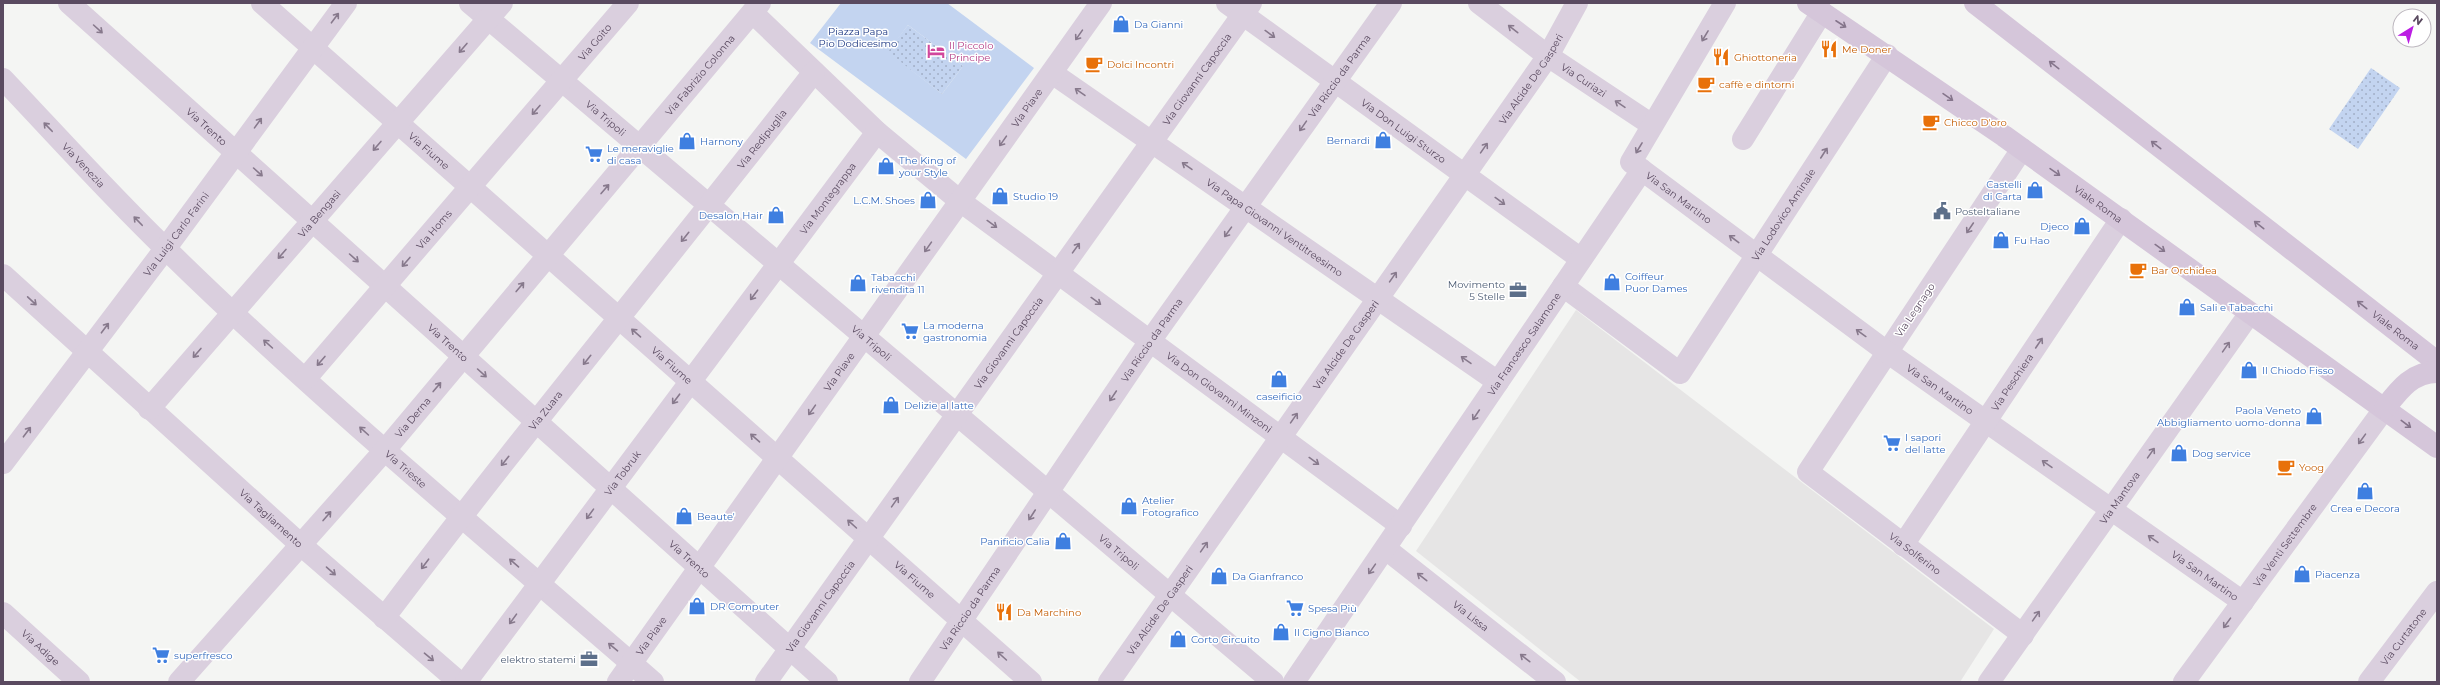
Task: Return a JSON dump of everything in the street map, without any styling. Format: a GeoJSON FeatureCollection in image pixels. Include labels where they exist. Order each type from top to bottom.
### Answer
{"type":"FeatureCollection","features":[{"type":"Feature","properties":{"kind":"street","name":"Via Trento"},"geometry":{"type":"LineString","coordinates":[[69,3],[827,682]]}},
{"type":"Feature","properties":{"kind":"street","name":"Via Fiume"},"geometry":{"type":"LineString","coordinates":[[262,3],[1031,682]]}},
{"type":"Feature","properties":{"kind":"street","name":"Via Luigi Carlo Farini"},"geometry":{"type":"LineString","coordinates":[[3,463],[237,153],[346,3]]}},
{"type":"Feature","properties":{"kind":"street","name":"Via Tripoli"},"geometry":{"type":"LineString","coordinates":[[470,3],[495,11],[561,80],[1273,682]]}},
{"type":"Feature","properties":{"kind":"street","name":"Via Goito"},"geometry":{"type":"LineString","coordinates":[[561,80],[628,3]]}},
{"type":"Feature","properties":{"kind":"street","name":"Via Piave"},"geometry":{"type":"LineString","coordinates":[[618,682],[1101,3]]}},
{"type":"Feature","properties":{"kind":"street","name":"Via Riccio da Parma"},"geometry":{"type":"LineString","coordinates":[[920,682],[1150,341],[1391,3]]}},
{"type":"Feature","properties":{"kind":"street","name":"Via Curiazi"},"geometry":{"type":"LineString","coordinates":[[1479,3],[1548,56],[1652,125]]}},
{"type":"Feature","properties":{"kind":"street","name":"Via Alcide De Gasperi"},"geometry":{"type":"LineString","coordinates":[[1109,682],[1548,56],[1577,3]]}},
{"type":"Feature","properties":{"kind":"street"},"geometry":{"type":"LineString","coordinates":[[1642,170],[1631,162],[1725,3]]}},
{"type":"Feature","properties":{"kind":"street","name":"Viale Roma"},"geometry":{"type":"LineString","coordinates":[[1975,3],[2437,362]]}},
{"type":"Feature","properties":{"kind":"street","name":"Via Don Luigi Sturzo"},"geometry":{"type":"LineString","coordinates":[[1240,7],[1335,81],[1581,259]]}},
{"type":"Feature","properties":{"kind":"street","name":"Via Giovanni Capoccia"},"geometry":{"type":"LineString","coordinates":[[766,682],[1152,142],[1240,7]]}},
{"type":"Feature","properties":{"kind":"street"},"geometry":{"type":"LineString","coordinates":[[1743,139],[1815,7]]}},
{"type":"Feature","properties":{"kind":"street","name":"Viale Roma"},"geometry":{"type":"LineString","coordinates":[[1815,7],[1887,55],[2121,219],[2250,313],[2385,408],[2437,447]]}},
{"type":"Feature","properties":{"kind":"street"},"geometry":{"type":"LineString","coordinates":[[756,8],[814,72],[876,132],[960,202]]}},
{"type":"Feature","properties":{"kind":"street","name":"Via Fabrizio Colonna"},"geometry":{"type":"LineString","coordinates":[[640,147],[756,8]]}},
{"type":"Feature","properties":{"kind":"street","name":"Via Bengasi"},"geometry":{"type":"LineString","coordinates":[[149,409],[495,11]]}},
{"type":"Feature","properties":{"kind":"street","name":"Via Lodovico Aminale"},"geometry":{"type":"LineString","coordinates":[[1563,286],[1680,374],[1887,55]]}},
{"type":"Feature","properties":{"kind":"street","name":"Via Redipuglia"},"geometry":{"type":"LineString","coordinates":[[710,206],[814,72]]}},
{"type":"Feature","properties":{"kind":"street","name":"Via Papa Giovanni Ventitreesimo"},"geometry":{"type":"LineString","coordinates":[[1052,73],[1498,382]]}},
{"type":"Feature","properties":{"kind":"street","name":"Via Venezia"},"geometry":{"type":"LineString","coordinates":[[3,80],[165,249]]}},
{"type":"Feature","properties":{"kind":"street","name":"Via Homs"},"geometry":{"type":"LineString","coordinates":[[306,378],[561,80]]}},
{"type":"Feature","properties":{"kind":"street","name":"Via Montegrappa"},"geometry":{"type":"LineString","coordinates":[[777,263],[876,132]]}},
{"type":"Feature","properties":{"kind":"street","name":"Via Derna"},"geometry":{"type":"LineString","coordinates":[[179,682],[386,450],[548,254],[640,147]]}},
{"type":"Feature","properties":{"kind":"street","name":"Via Legnago"},"geometry":{"type":"LineString","coordinates":[[1808,472],[2022,149]]}},
{"type":"Feature","properties":{"kind":"street","name":"Via San Martino"},"geometry":{"type":"LineString","coordinates":[[1642,170],[1887,352],[2243,602]]}},
{"type":"Feature","properties":{"kind":"street","name":"Via Francesco Salamone"},"geometry":{"type":"LineString","coordinates":[[1294,682],[1386,549],[1642,170]]}},
{"type":"Feature","properties":{"kind":"street","name":"Via Don Giovanni Minzoni"},"geometry":{"type":"LineString","coordinates":[[960,202],[1401,526]]}},
{"type":"Feature","properties":{"kind":"street","name":"Via Zuara"},"geometry":{"type":"LineString","coordinates":[[384,618],[461,516],[710,206]]}},
{"type":"Feature","properties":{"kind":"street","name":"Via Peschiera"},"geometry":{"type":"LineString","coordinates":[[1903,545],[1987,422],[2121,219]]}},
{"type":"Feature","properties":{"kind":"street","name":"Via Trieste"},"geometry":{"type":"LineString","coordinates":[[165,249],[232,312],[386,450],[538,584],[653,682]]}},
{"type":"Feature","properties":{"kind":"street","name":"Via Tobruk"},"geometry":{"type":"LineString","coordinates":[[466,682],[777,263]]}},
{"type":"Feature","properties":{"kind":"street","name":"Via Tagliamento"},"geometry":{"type":"LineString","coordinates":[[3,275],[149,409],[458,682]]}},
{"type":"Feature","properties":{"kind":"street","name":"Via Mantova"},"geometry":{"type":"LineString","coordinates":[[1989,682],[2250,313]]}},
{"type":"Feature","properties":{"kind":"street"},"geometry":{"type":"LineString","coordinates":[[2385,408],[2404,385],[2418,375],[2437,372]]}},
{"type":"Feature","properties":{"kind":"street","name":"Via Venti Settembre"},"geometry":{"type":"LineString","coordinates":[[2184,682],[2385,408]]}},
{"type":"Feature","properties":{"kind":"street","name":"Via Solferino"},"geometry":{"type":"LineString","coordinates":[[1808,472],[2023,635]]}},
{"type":"Feature","properties":{"kind":"street","name":"Via Lissa"},"geometry":{"type":"LineString","coordinates":[[1386,549],[1555,682]]}},
{"type":"Feature","properties":{"kind":"street","name":"Via Curtatone"},"geometry":{"type":"LineString","coordinates":[[2370,682],[2437,592]]}},
{"type":"Feature","properties":{"kind":"street","name":"Via Adige"},"geometry":{"type":"LineString","coordinates":[[3,613],[79,682]]}},
{"type":"Feature","properties":{"kind":"shaded area"},"geometry":{"type":"Polygon","coordinates":[[[1576,310],[1994,629],[1960,682],[1581,682],[1416,551],[1576,310]]]}},
{"type":"Feature","properties":{"kind":"green space","name":"Piazza Papa Pio Dodicesimo"},"geometry":{"type":"Polygon","coordinates":[[[841,3],[947,3],[1034,68],[966,159],[810,43],[841,3]],[[908,25],[888,52],[942,94],[963,66],[908,25]]]}},
{"type":"Feature","properties":{"kind":"green space"},"geometry":{"type":"Polygon","coordinates":[[[908,25],[963,66],[942,94],[887,52],[908,25]]]}},
{"type":"Feature","properties":{"kind":"green space"},"geometry":{"type":"Polygon","coordinates":[[[2371,68],[2400,88],[2358,149],[2329,129],[2371,68]]]}},
{"type":"Feature","properties":{"kind":"place","name":"Da Gianni"},"geometry":{"type":"Point","coordinates":[1121,24]}},
{"type":"Feature","properties":{"kind":"place","name":"Me Doner"},"geometry":{"type":"Point","coordinates":[1829,49]}},
{"type":"Feature","properties":{"kind":"place","name":"Il Piccolo Principe"},"geometry":{"type":"Point","coordinates":[936,51]}},
{"type":"Feature","properties":{"kind":"place","name":"Ghiottoneria"},"geometry":{"type":"Point","coordinates":[1721,57]}},
{"type":"Feature","properties":{"kind":"place","name":"Dolci Incontri"},"geometry":{"type":"Point","coordinates":[1094,64]}},
{"type":"Feature","properties":{"kind":"place","name":"caffè e dintorni"},"geometry":{"type":"Point","coordinates":[1706,84]}},
{"type":"Feature","properties":{"kind":"place","name":"Chicco D'oro"},"geometry":{"type":"Point","coordinates":[1931,122]}},
{"type":"Feature","properties":{"kind":"place","name":"Bernardi"},"geometry":{"type":"Point","coordinates":[1383,140]}},
{"type":"Feature","properties":{"kind":"place","name":"Harnony"},"geometry":{"type":"Point","coordinates":[687,141]}},
{"type":"Feature","properties":{"kind":"place","name":"Le meraviglie di casa"},"geometry":{"type":"Point","coordinates":[594,154]}},
{"type":"Feature","properties":{"kind":"place","name":"The King of your Style"},"geometry":{"type":"Point","coordinates":[886,166]}},
{"type":"Feature","properties":{"kind":"place","name":"Castelli di Carta"},"geometry":{"type":"Point","coordinates":[2035,190]}},
{"type":"Feature","properties":{"kind":"place","name":"Studio 19"},"geometry":{"type":"Point","coordinates":[1000,196]}},
{"type":"Feature","properties":{"kind":"place","name":"L.C.M. Shoes"},"geometry":{"type":"Point","coordinates":[928,200]}},
{"type":"Feature","properties":{"kind":"place","name":"PosteItaliane"},"geometry":{"type":"Point","coordinates":[1942,211]}},
{"type":"Feature","properties":{"kind":"place","name":"Desalon Hair"},"geometry":{"type":"Point","coordinates":[776,215]}},
{"type":"Feature","properties":{"kind":"place","name":"Djeco"},"geometry":{"type":"Point","coordinates":[2082,226]}},
{"type":"Feature","properties":{"kind":"place","name":"Fu Hao"},"geometry":{"type":"Point","coordinates":[2001,240]}},
{"type":"Feature","properties":{"kind":"place","name":"Bar Orchidea"},"geometry":{"type":"Point","coordinates":[2138,270]}},
{"type":"Feature","properties":{"kind":"place","name":"Coiffeur Puor Dames"},"geometry":{"type":"Point","coordinates":[1612,282]}},
{"type":"Feature","properties":{"kind":"place","name":"Tabacchi rivendita 11"},"geometry":{"type":"Point","coordinates":[858,283]}},
{"type":"Feature","properties":{"kind":"place","name":"Movimento 5 Stelle"},"geometry":{"type":"Point","coordinates":[1518,290]}},
{"type":"Feature","properties":{"kind":"place","name":"Sali e Tabacchi"},"geometry":{"type":"Point","coordinates":[2187,307]}},
{"type":"Feature","properties":{"kind":"place","name":"La moderna gastronomia"},"geometry":{"type":"Point","coordinates":[910,331]}},
{"type":"Feature","properties":{"kind":"place","name":"Il Chiodo Fisso"},"geometry":{"type":"Point","coordinates":[2249,370]}},
{"type":"Feature","properties":{"kind":"place","name":"caseificio"},"geometry":{"type":"Point","coordinates":[1279,379]}},
{"type":"Feature","properties":{"kind":"place","name":"Delizie al latte"},"geometry":{"type":"Point","coordinates":[891,405]}},
{"type":"Feature","properties":{"kind":"place","name":"Paola Veneto Abbigliamento uomo-donna"},"geometry":{"type":"Point","coordinates":[2314,416]}},
{"type":"Feature","properties":{"kind":"place","name":"I sapori del latte"},"geometry":{"type":"Point","coordinates":[1892,443]}},
{"type":"Feature","properties":{"kind":"place","name":"Dog service"},"geometry":{"type":"Point","coordinates":[2179,453]}},
{"type":"Feature","properties":{"kind":"place","name":"Yoog"},"geometry":{"type":"Point","coordinates":[2286,467]}},
{"type":"Feature","properties":{"kind":"place","name":"Crea e Decora"},"geometry":{"type":"Point","coordinates":[2365,491]}},
{"type":"Feature","properties":{"kind":"place","name":"Atelier Fotografico"},"geometry":{"type":"Point","coordinates":[1129,506]}},
{"type":"Feature","properties":{"kind":"place","name":"Beaute'"},"geometry":{"type":"Point","coordinates":[684,516]}},
{"type":"Feature","properties":{"kind":"place","name":"Panificio Calia"},"geometry":{"type":"Point","coordinates":[1063,541]}},
{"type":"Feature","properties":{"kind":"place","name":"Piacenza"},"geometry":{"type":"Point","coordinates":[2302,574]}},
{"type":"Feature","properties":{"kind":"place","name":"Da Gianfranco"},"geometry":{"type":"Point","coordinates":[1219,576]}},
{"type":"Feature","properties":{"kind":"place","name":"DR Computer"},"geometry":{"type":"Point","coordinates":[697,606]}},
{"type":"Feature","properties":{"kind":"place","name":"Spesa Più"},"geometry":{"type":"Point","coordinates":[1295,608]}},
{"type":"Feature","properties":{"kind":"place","name":"Da Marchino"},"geometry":{"type":"Point","coordinates":[1004,612]}},
{"type":"Feature","properties":{"kind":"place","name":"Il Cigno Bianco"},"geometry":{"type":"Point","coordinates":[1281,632]}},
{"type":"Feature","properties":{"kind":"place","name":"Corto Circuito"},"geometry":{"type":"Point","coordinates":[1178,639]}},
{"type":"Feature","properties":{"kind":"place","name":"superfresco"},"geometry":{"type":"Point","coordinates":[161,655]}},
{"type":"Feature","properties":{"kind":"place","name":"elektro statemi"},"geometry":{"type":"Point","coordinates":[589,659]}}]}
